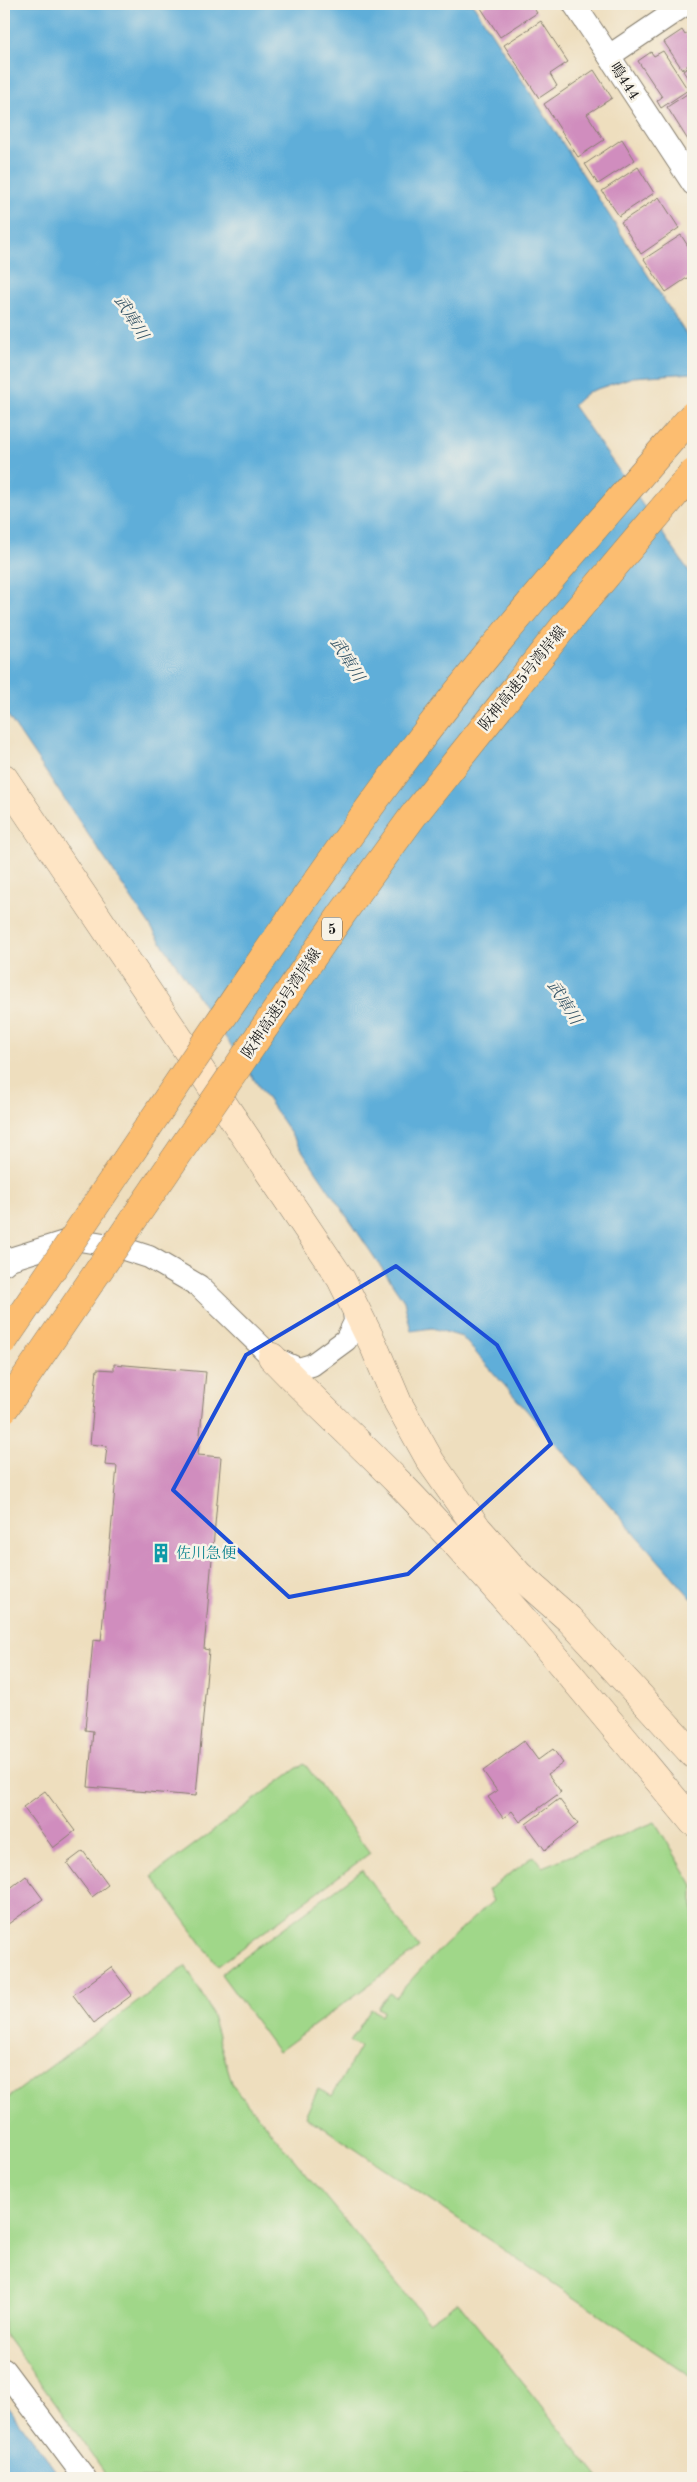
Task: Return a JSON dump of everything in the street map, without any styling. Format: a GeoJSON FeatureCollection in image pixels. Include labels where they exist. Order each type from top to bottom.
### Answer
{"type":"FeatureCollection","features":[{"type":"Feature","properties":{"kind":"highway"},"geometry":{"type":"LineString","coordinates":[[4,1340],[306,897],[388,783],[545,586],[693,414]]}},
{"type":"Feature","properties":{"kind":"highway","name":"阪神高速5号湾岸線"},"geometry":{"type":"LineString","coordinates":[[4,1409],[342,914],[413,816],[566,622],[693,473]]}},
{"type":"Feature","properties":{"kind":"street"},"geometry":{"type":"LineString","coordinates":[[574,4],[609,56]]}},
{"type":"Feature","properties":{"kind":"street","name":"鳴444"},"geometry":{"type":"LineString","coordinates":[[686,4],[609,56],[693,184]]}},
{"type":"Feature","properties":{"kind":"street"},"geometry":{"type":"LineString","coordinates":[[4,778],[341,1279],[353,1301],[398,1403],[431,1462],[478,1529],[519,1575],[569,1619],[693,1754]]}},
{"type":"Feature","properties":{"kind":"street"},"geometry":{"type":"LineString","coordinates":[[4,1264],[10,1260],[74,1239],[115,1246],[149,1257],[199,1286],[272,1357],[316,1404],[398,1482],[473,1564],[693,1822]]}},
{"type":"Feature","properties":{"kind":"street"},"geometry":{"type":"LineString","coordinates":[[272,1357],[298,1369],[312,1365],[346,1340],[355,1322],[353,1301]]}},
{"type":"Feature","properties":{"kind":"street"},"geometry":{"type":"LineString","coordinates":[[4,2370],[85,2478]]}},
{"type":"Feature","properties":{"kind":"highlighted area"},"geometry":{"type":"Polygon","coordinates":[[[396,1266],[497,1345],[551,1444],[408,1574],[289,1597],[173,1490],[246,1355],[396,1266]]]}},
{"type":"Feature","properties":{"kind":"green space"},"geometry":{"type":"Polygon","coordinates":[[[304,1763],[370,1853],[218,1966],[152,1876],[304,1763]]]}},
{"type":"Feature","properties":{"kind":"green space"},"geometry":{"type":"Polygon","coordinates":[[[655,1822],[693,1885],[693,2378],[305,2117],[318,2089],[332,2096],[360,2047],[350,2041],[371,2009],[381,2015],[383,2011],[378,2008],[389,1993],[396,1997],[467,1923],[493,1901],[488,1890],[534,1856],[542,1867],[655,1822]]]}},
{"type":"Feature","properties":{"kind":"green space"},"geometry":{"type":"Polygon","coordinates":[[[362,1870],[419,1948],[278,2052],[221,1974],[362,1870]]]}},
{"type":"Feature","properties":{"kind":"green space"},"geometry":{"type":"Polygon","coordinates":[[[186,1966],[210,2009],[233,2086],[429,2322],[458,2302],[599,2478],[109,2478],[4,2333],[4,2101],[186,1966]]]}},
{"type":"Feature","properties":{"kind":"water","name":"武庫川"},"geometry":{"type":"Polygon","coordinates":[[[4,4],[473,4],[693,345],[693,373],[633,377],[588,392],[573,405],[693,577],[693,1600],[462,1337],[432,1328],[411,1331],[404,1301],[4,710],[4,4]]]}},
{"type":"Feature","properties":{"kind":"water"},"geometry":{"type":"Polygon","coordinates":[[[4,2401],[61,2478],[4,2478],[4,2401]]]}},
{"type":"Feature","properties":{"kind":"building"},"geometry":{"type":"Polygon","coordinates":[[[487,4],[531,4],[537,13],[500,37],[481,8],[487,4]]]}},
{"type":"Feature","properties":{"kind":"building"},"geometry":{"type":"Polygon","coordinates":[[[541,21],[568,62],[550,74],[557,86],[539,98],[504,45],[541,21]]]}},
{"type":"Feature","properties":{"kind":"building"},"geometry":{"type":"Polygon","coordinates":[[[693,29],[693,62],[682,69],[664,42],[682,30],[685,35],[693,29]]]}},
{"type":"Feature","properties":{"kind":"building"},"geometry":{"type":"Polygon","coordinates":[[[663,51],[688,90],[661,108],[657,101],[662,97],[638,61],[651,52],[654,56],[663,51]]]}},
{"type":"Feature","properties":{"kind":"building"},"geometry":{"type":"Polygon","coordinates":[[[693,64],[693,86],[683,71],[693,64]]]}},
{"type":"Feature","properties":{"kind":"building"},"geometry":{"type":"Polygon","coordinates":[[[594,70],[612,98],[587,114],[604,140],[578,157],[544,104],[594,70]]]}},
{"type":"Feature","properties":{"kind":"building"},"geometry":{"type":"Polygon","coordinates":[[[690,92],[693,96],[693,148],[667,107],[690,92]]]}},
{"type":"Feature","properties":{"kind":"building"},"geometry":{"type":"Polygon","coordinates":[[[622,139],[635,160],[598,184],[585,164],[622,139]]]}},
{"type":"Feature","properties":{"kind":"building"},"geometry":{"type":"Polygon","coordinates":[[[638,167],[654,193],[619,216],[602,191],[638,167]]]}},
{"type":"Feature","properties":{"kind":"building"},"geometry":{"type":"Polygon","coordinates":[[[659,197],[679,228],[641,254],[621,222],[659,197]]]}},
{"type":"Feature","properties":{"kind":"building"},"geometry":{"type":"Polygon","coordinates":[[[681,235],[693,254],[693,274],[666,292],[644,259],[681,235]]]}},
{"type":"Feature","properties":{"kind":"building","name":"佐川急便"},"geometry":{"type":"Polygon","coordinates":[[[114,1364],[206,1372],[198,1455],[221,1457],[204,1649],[209,1650],[196,1796],[88,1787],[93,1731],[85,1730],[93,1640],[101,1641],[117,1466],[105,1465],[107,1446],[90,1444],[97,1369],[114,1370],[114,1364]]]}},
{"type":"Feature","properties":{"kind":"building"},"geometry":{"type":"Polygon","coordinates":[[[524,1741],[538,1760],[553,1749],[563,1763],[548,1774],[561,1792],[520,1822],[512,1811],[503,1818],[488,1797],[497,1791],[483,1771],[524,1741]]]}},
{"type":"Feature","properties":{"kind":"building"},"geometry":{"type":"Polygon","coordinates":[[[45,1791],[75,1831],[53,1848],[23,1807],[45,1791]]]}},
{"type":"Feature","properties":{"kind":"building"},"geometry":{"type":"Polygon","coordinates":[[[559,1799],[578,1824],[545,1850],[526,1824],[559,1799]]]}},
{"type":"Feature","properties":{"kind":"building"},"geometry":{"type":"Polygon","coordinates":[[[83,1851],[108,1885],[92,1897],[67,1863],[83,1851]]]}},
{"type":"Feature","properties":{"kind":"building"},"geometry":{"type":"Polygon","coordinates":[[[26,1876],[43,1899],[4,1927],[4,1893],[26,1876]]]}},
{"type":"Feature","properties":{"kind":"building"},"geometry":{"type":"Polygon","coordinates":[[[111,1967],[132,1995],[94,2023],[73,1995],[111,1967]]]}},
{"type":"Feature","properties":{"kind":"place","name":"佐川急便"},"geometry":{"type":"Point","coordinates":[161,1553]}}]}
